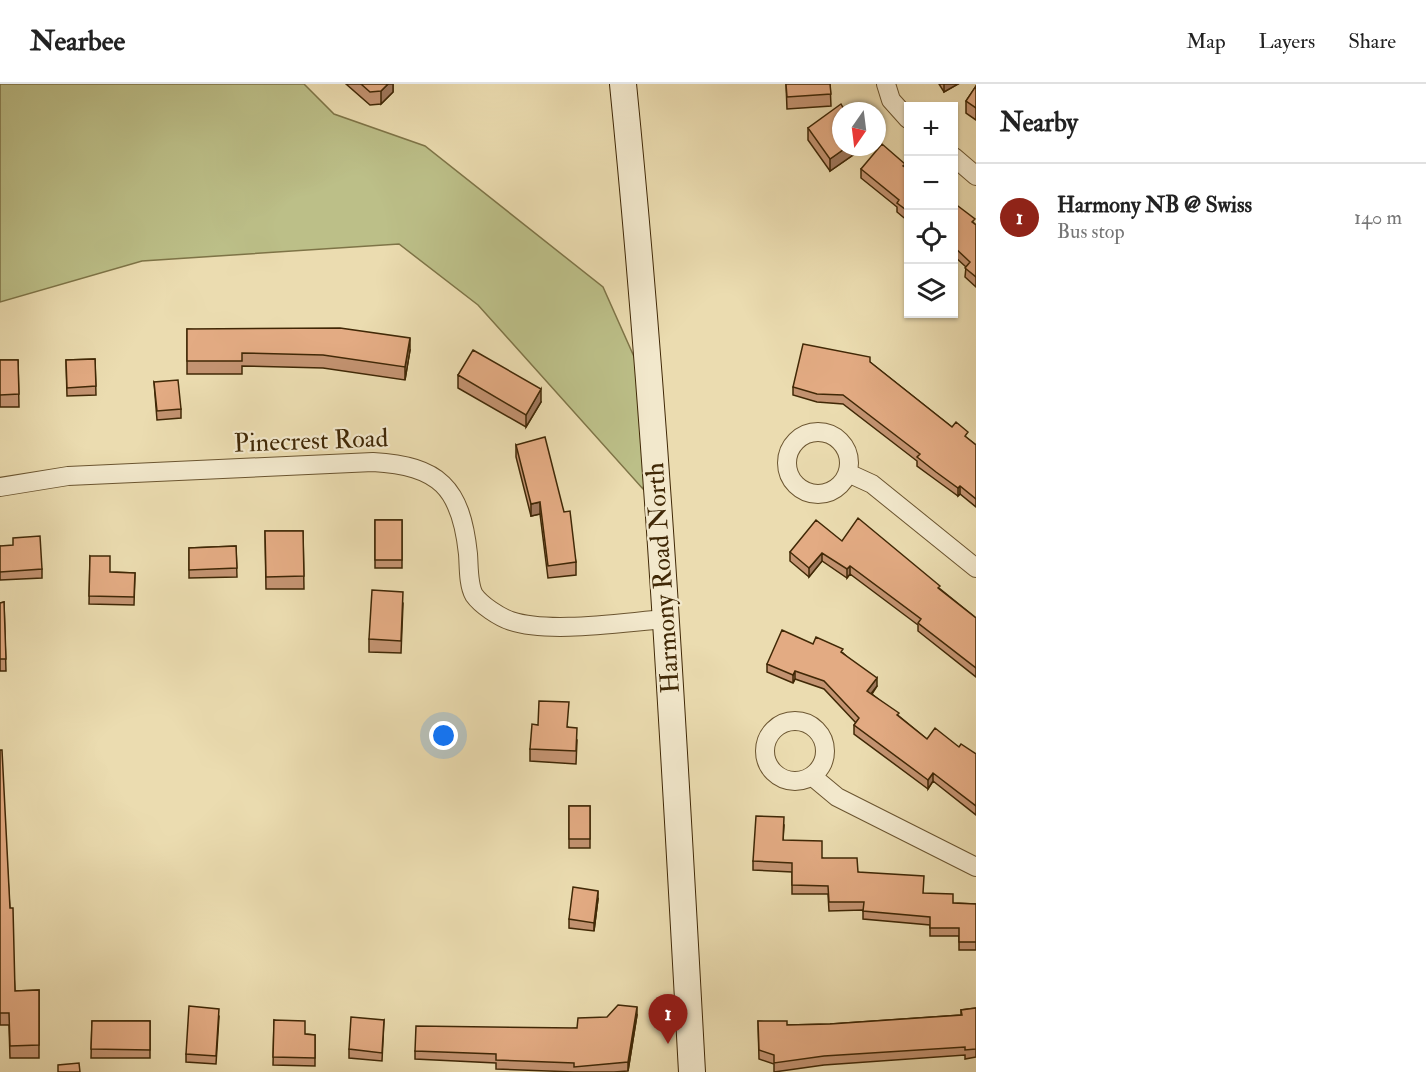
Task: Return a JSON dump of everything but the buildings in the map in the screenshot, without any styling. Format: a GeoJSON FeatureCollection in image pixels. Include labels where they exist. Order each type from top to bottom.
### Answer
{"type":"FeatureCollection","features":[{"type":"Feature","properties":{"kind":"main road","name":"Harmony Road North"},"geometry":{"type":"LineString","coordinates":[[623,84],[641,267],[667,620],[692,1072]]}},
{"type":"Feature","properties":{"kind":"street"},"geometry":{"type":"LineString","coordinates":[[886,84],[891,100],[904,114]]}},
{"type":"Feature","properties":{"kind":"street"},"geometry":{"type":"LineString","coordinates":[[958,160],[976,176]]}},
{"type":"Feature","properties":{"kind":"street","name":"Pinecrest Road"},"geometry":{"type":"LineString","coordinates":[[0,487],[68,476],[373,462],[399,463],[424,470],[444,483],[464,527],[474,594],[489,609],[511,621],[537,626],[667,620]]}},
{"type":"Feature","properties":{"kind":"street"},"geometry":{"type":"LineString","coordinates":[[848,473],[872,484],[976,568]]}},
{"type":"Feature","properties":{"kind":"street"},"geometry":{"type":"LineString","coordinates":[[813,777],[837,797],[976,867]]}},
{"type":"Feature","properties":{"kind":"green space"},"geometry":{"type":"Polygon","coordinates":[[[0,84],[304,84],[334,114],[425,146],[603,287],[660,415],[643,489],[478,305],[399,244],[142,261],[0,302],[0,84]]]}},
{"type":"Feature","properties":{"kind":"place","name":"Harmony NB @ Swiss"},"geometry":{"type":"Point","coordinates":[668,1044]}}]}
